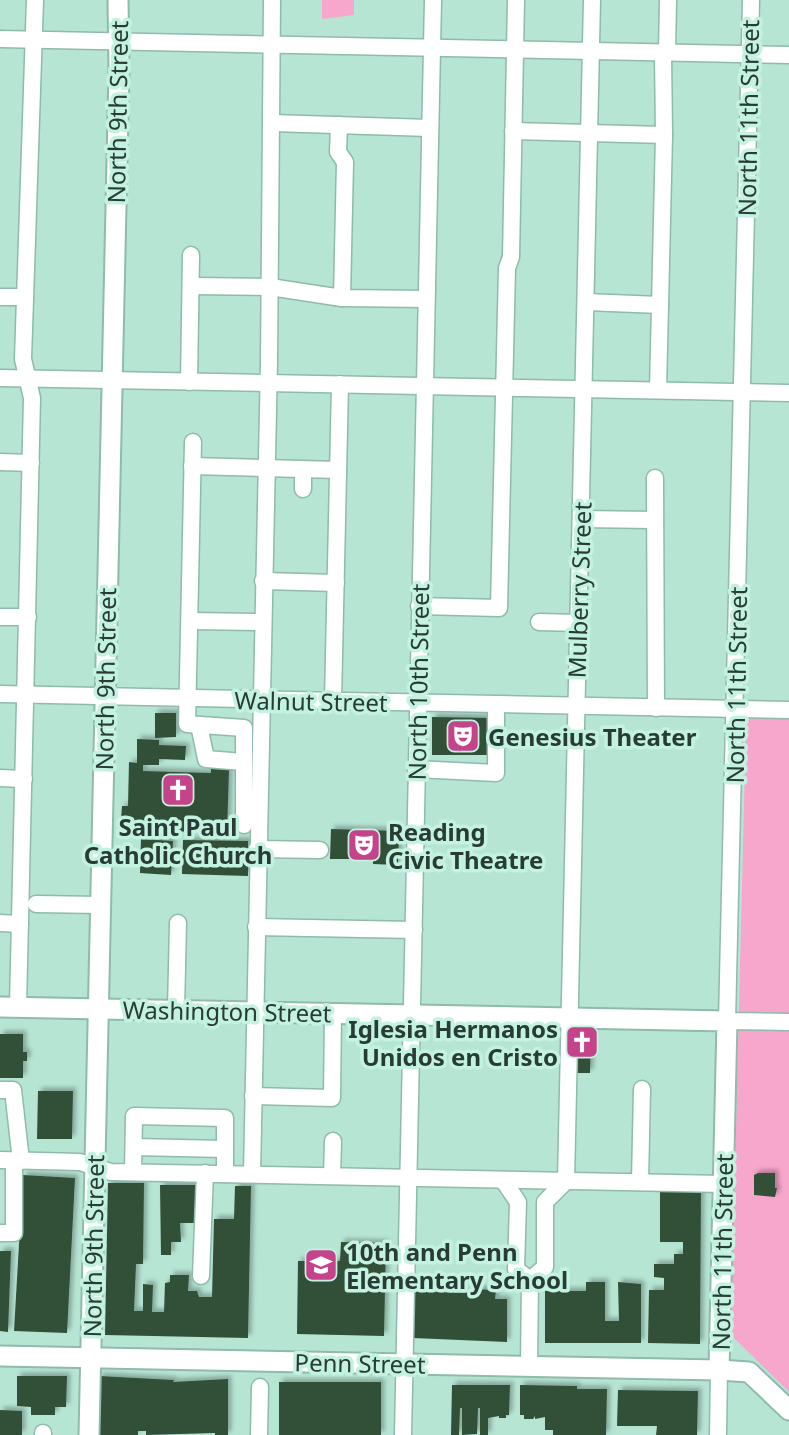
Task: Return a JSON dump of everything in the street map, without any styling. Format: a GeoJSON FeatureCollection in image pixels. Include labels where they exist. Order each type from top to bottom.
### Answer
{"type":"FeatureCollection","features":[{"type":"Feature","properties":{"kind":"main road","name":"North 9th Street"},"geometry":{"type":"LineString","coordinates":[[89,1435],[118,0]]}},
{"type":"Feature","properties":{"kind":"main road","name":"Washington Street"},"geometry":{"type":"LineString","coordinates":[[9,1007],[727,1021]]}},
{"type":"Feature","properties":{"kind":"main road","name":"North 11th Street"},"geometry":{"type":"LineString","coordinates":[[719,1370],[727,1021]]}},
{"type":"Feature","properties":{"kind":"main road","name":"Penn Street"},"geometry":{"type":"LineString","coordinates":[[0,1356],[749,1372],[789,1410]]}},
{"type":"Feature","properties":{"kind":"street"},"geometry":{"type":"LineString","coordinates":[[9,1007],[20,924],[24,779],[32,398],[23,359],[35,0]]}},
{"type":"Feature","properties":{"kind":"street"},"geometry":{"type":"LineString","coordinates":[[249,818],[260,700],[270,287],[272,0]]}},
{"type":"Feature","properties":{"kind":"street","name":"North 10th Street"},"geometry":{"type":"LineString","coordinates":[[403,1435],[433,0]]}},
{"type":"Feature","properties":{"kind":"street"},"geometry":{"type":"LineString","coordinates":[[419,606],[499,608],[506,268],[511,257],[516,0]]}},
{"type":"Feature","properties":{"kind":"street","name":"Mulberry Street"},"geometry":{"type":"LineString","coordinates":[[566,1181],[592,0]]}},
{"type":"Feature","properties":{"kind":"street"},"geometry":{"type":"LineString","coordinates":[[658,390],[668,0]]}},
{"type":"Feature","properties":{"kind":"street","name":"North 11th Street"},"geometry":{"type":"LineString","coordinates":[[727,1021],[751,0]]}},
{"type":"Feature","properties":{"kind":"street"},"geometry":{"type":"LineString","coordinates":[[0,39],[789,55]]}},
{"type":"Feature","properties":{"kind":"street"},"geometry":{"type":"LineString","coordinates":[[272,123],[430,128]]}},
{"type":"Feature","properties":{"kind":"street"},"geometry":{"type":"LineString","coordinates":[[339,125],[338,152],[345,162],[342,298]]}},
{"type":"Feature","properties":{"kind":"street"},"geometry":{"type":"LineString","coordinates":[[513,131],[663,135]]}},
{"type":"Feature","properties":{"kind":"street"},"geometry":{"type":"LineString","coordinates":[[189,382],[191,256]]}},
{"type":"Feature","properties":{"kind":"street"},"geometry":{"type":"LineString","coordinates":[[191,285],[270,287],[342,298],[426,299]]}},
{"type":"Feature","properties":{"kind":"street"},"geometry":{"type":"LineString","coordinates":[[0,297],[25,297]]}},
{"type":"Feature","properties":{"kind":"street"},"geometry":{"type":"LineString","coordinates":[[586,302],[660,305]]}},
{"type":"Feature","properties":{"kind":"street"},"geometry":{"type":"LineString","coordinates":[[0,378],[789,393]]}},
{"type":"Feature","properties":{"kind":"street"},"geometry":{"type":"LineString","coordinates":[[333,701],[340,384]]}},
{"type":"Feature","properties":{"kind":"street"},"geometry":{"type":"LineString","coordinates":[[192,442],[191,621],[187,724],[244,728],[249,818],[257,849],[252,1174]]}},
{"type":"Feature","properties":{"kind":"street"},"geometry":{"type":"LineString","coordinates":[[0,462],[31,463]]}},
{"type":"Feature","properties":{"kind":"street"},"geometry":{"type":"LineString","coordinates":[[192,466],[338,470]]}},
{"type":"Feature","properties":{"kind":"street"},"geometry":{"type":"LineString","coordinates":[[303,470],[303,489]]}},
{"type":"Feature","properties":{"kind":"street"},"geometry":{"type":"LineString","coordinates":[[655,478],[656,708]]}},
{"type":"Feature","properties":{"kind":"street"},"geometry":{"type":"LineString","coordinates":[[581,519],[654,520]]}},
{"type":"Feature","properties":{"kind":"street"},"geometry":{"type":"LineString","coordinates":[[263,581],[336,583]]}},
{"type":"Feature","properties":{"kind":"street"},"geometry":{"type":"LineString","coordinates":[[0,617],[28,617]]}},
{"type":"Feature","properties":{"kind":"street"},"geometry":{"type":"LineString","coordinates":[[191,621],[262,622]]}},
{"type":"Feature","properties":{"kind":"street"},"geometry":{"type":"LineString","coordinates":[[539,622],[578,623]]}},
{"type":"Feature","properties":{"kind":"street","name":"Walnut Street"},"geometry":{"type":"LineString","coordinates":[[0,694],[789,710]]}},
{"type":"Feature","properties":{"kind":"street"},"geometry":{"type":"LineString","coordinates":[[416,769],[496,773],[496,705]]}},
{"type":"Feature","properties":{"kind":"street"},"geometry":{"type":"LineString","coordinates":[[199,725],[206,759],[244,762]]}},
{"type":"Feature","properties":{"kind":"street"},"geometry":{"type":"LineString","coordinates":[[0,778],[24,779]]}},
{"type":"Feature","properties":{"kind":"street"},"geometry":{"type":"LineString","coordinates":[[257,849],[320,850]]}},
{"type":"Feature","properties":{"kind":"street"},"geometry":{"type":"LineString","coordinates":[[36,904],[100,905]]}},
{"type":"Feature","properties":{"kind":"street"},"geometry":{"type":"LineString","coordinates":[[0,923],[20,924]]}},
{"type":"Feature","properties":{"kind":"street"},"geometry":{"type":"LineString","coordinates":[[176,1010],[178,923]]}},
{"type":"Feature","properties":{"kind":"street"},"geometry":{"type":"LineString","coordinates":[[256,927],[414,930]]}},
{"type":"Feature","properties":{"kind":"street"},"geometry":{"type":"LineString","coordinates":[[253,1096],[332,1098],[334,1013]]}},
{"type":"Feature","properties":{"kind":"street","name":"Washington Street"},"geometry":{"type":"LineString","coordinates":[[727,1021],[789,1022]]}},
{"type":"Feature","properties":{"kind":"street"},"geometry":{"type":"LineString","coordinates":[[640,1182],[642,1089]]}},
{"type":"Feature","properties":{"kind":"street"},"geometry":{"type":"LineString","coordinates":[[0,1090],[13,1090],[12,1161],[7,1192],[14,1233],[0,1233]]}},
{"type":"Feature","properties":{"kind":"street"},"geometry":{"type":"LineString","coordinates":[[133,1172],[134,1116],[225,1118],[225,1174]]}},
{"type":"Feature","properties":{"kind":"street"},"geometry":{"type":"LineString","coordinates":[[332,1176],[333,1141]]}},
{"type":"Feature","properties":{"kind":"street"},"geometry":{"type":"LineString","coordinates":[[134,1147],[225,1149]]}},
{"type":"Feature","properties":{"kind":"street"},"geometry":{"type":"LineString","coordinates":[[12,1161],[80,1162],[111,1172],[724,1184]]}},
{"type":"Feature","properties":{"kind":"street"},"geometry":{"type":"LineString","coordinates":[[201,1276],[205,1173]]}},
{"type":"Feature","properties":{"kind":"street"},"geometry":{"type":"LineString","coordinates":[[503,1180],[517,1202],[516,1269],[530,1280]]}},
{"type":"Feature","properties":{"kind":"street"},"geometry":{"type":"LineString","coordinates":[[517,1202],[545,1202],[566,1181]]}},
{"type":"Feature","properties":{"kind":"street"},"geometry":{"type":"LineString","coordinates":[[530,1366],[530,1280],[545,1267],[545,1202]]}},
{"type":"Feature","properties":{"kind":"street"},"geometry":{"type":"LineString","coordinates":[[718,1435],[719,1370]]}},
{"type":"Feature","properties":{"kind":"street"},"geometry":{"type":"LineString","coordinates":[[259,1435],[260,1387]]}},
{"type":"Feature","properties":{"kind":"shaded area"},"geometry":{"type":"Polygon","coordinates":[[[322,0],[354,0],[354,15],[322,19],[322,0]]]}},
{"type":"Feature","properties":{"kind":"shaded area"},"geometry":{"type":"Polygon","coordinates":[[[752,718],[789,719],[789,1392],[734,1338],[731,1327],[746,726],[747,721],[752,718]]]}},
{"type":"Feature","properties":{"kind":"building"},"geometry":{"type":"Polygon","coordinates":[[[155,713],[176,713],[176,737],[155,738],[155,713]]]}},
{"type":"Feature","properties":{"kind":"building","name":"Genesius Theater"},"geometry":{"type":"Polygon","coordinates":[[[432,717],[494,718],[494,755],[432,755],[432,717]]]}},
{"type":"Feature","properties":{"kind":"building","name":"Saint Paul Catholic Church"},"geometry":{"type":"Polygon","coordinates":[[[137,739],[159,740],[159,745],[186,746],[185,760],[159,759],[159,765],[143,765],[143,771],[211,773],[211,769],[229,770],[227,833],[134,830],[134,821],[121,820],[122,806],[128,806],[129,762],[137,763],[137,739]]]}},
{"type":"Feature","properties":{"kind":"building","name":"Reading Civic Theatre"},"geometry":{"type":"Polygon","coordinates":[[[331,829],[399,831],[398,865],[373,864],[373,859],[330,859],[331,829]]]}},
{"type":"Feature","properties":{"kind":"building"},"geometry":{"type":"Polygon","coordinates":[[[141,839],[173,841],[171,875],[140,873],[141,839]]]}},
{"type":"Feature","properties":{"kind":"building"},"geometry":{"type":"Polygon","coordinates":[[[183,840],[248,841],[248,876],[182,874],[183,840]]]}},
{"type":"Feature","properties":{"kind":"building","name":"Iglesia Hermanos Unidos en Cristo"},"geometry":{"type":"Polygon","coordinates":[[[574,1031],[591,1032],[590,1073],[573,1073],[574,1031]]]}},
{"type":"Feature","properties":{"kind":"building"},"geometry":{"type":"Polygon","coordinates":[[[0,1034],[23,1034],[23,1052],[27,1052],[27,1061],[23,1061],[23,1078],[0,1078],[0,1034]]]}},
{"type":"Feature","properties":{"kind":"building"},"geometry":{"type":"Polygon","coordinates":[[[38,1091],[73,1091],[72,1139],[37,1139],[38,1091]]]}},
{"type":"Feature","properties":{"kind":"building"},"geometry":{"type":"Polygon","coordinates":[[[775,1173],[775,1197],[754,1195],[754,1175],[775,1173]]]}},
{"type":"Feature","properties":{"kind":"building"},"geometry":{"type":"Polygon","coordinates":[[[23,1175],[75,1178],[67,1333],[14,1331],[23,1175]]]}},
{"type":"Feature","properties":{"kind":"building"},"geometry":{"type":"Polygon","coordinates":[[[108,1183],[144,1183],[143,1264],[136,1264],[134,1311],[143,1311],[143,1284],[153,1285],[152,1312],[164,1312],[165,1283],[170,1282],[170,1275],[189,1275],[188,1291],[197,1291],[199,1297],[212,1297],[214,1219],[234,1219],[235,1186],[251,1186],[248,1338],[105,1335],[108,1183]]]}},
{"type":"Feature","properties":{"kind":"building"},"geometry":{"type":"Polygon","coordinates":[[[160,1185],[200,1185],[201,1223],[180,1223],[181,1242],[171,1242],[171,1255],[161,1255],[160,1185]]]}},
{"type":"Feature","properties":{"kind":"building"},"geometry":{"type":"Polygon","coordinates":[[[660,1187],[701,1188],[700,1344],[648,1343],[649,1290],[664,1290],[664,1278],[654,1277],[654,1264],[674,1264],[674,1254],[683,1254],[683,1242],[660,1242],[660,1187]]]}},
{"type":"Feature","properties":{"kind":"building"},"geometry":{"type":"Polygon","coordinates":[[[341,1242],[386,1243],[384,1336],[297,1334],[298,1261],[340,1261],[341,1242]]]}},
{"type":"Feature","properties":{"kind":"building"},"geometry":{"type":"Polygon","coordinates":[[[0,1251],[11,1251],[8,1332],[0,1331],[0,1251]]]}},
{"type":"Feature","properties":{"kind":"building"},"geometry":{"type":"Polygon","coordinates":[[[586,1282],[605,1282],[605,1321],[619,1321],[618,1282],[641,1284],[641,1343],[545,1343],[545,1291],[586,1291],[586,1282]]]}},
{"type":"Feature","properties":{"kind":"building"},"geometry":{"type":"Polygon","coordinates":[[[415,1288],[458,1293],[470,1293],[470,1289],[496,1290],[495,1299],[507,1299],[507,1342],[413,1338],[415,1288]]]}},
{"type":"Feature","properties":{"kind":"building"},"geometry":{"type":"Polygon","coordinates":[[[17,1376],[67,1376],[66,1407],[55,1407],[55,1415],[31,1415],[31,1407],[17,1406],[17,1376]]]}},
{"type":"Feature","properties":{"kind":"building"},"geometry":{"type":"Polygon","coordinates":[[[99,1376],[174,1380],[173,1382],[228,1379],[228,1435],[146,1435],[146,1431],[138,1431],[138,1435],[98,1435],[99,1376]]]}},
{"type":"Feature","properties":{"kind":"building"},"geometry":{"type":"Polygon","coordinates":[[[279,1382],[381,1382],[381,1435],[279,1435],[279,1382]]]}},
{"type":"Feature","properties":{"kind":"building"},"geometry":{"type":"Polygon","coordinates":[[[452,1385],[510,1385],[509,1415],[506,1415],[506,1418],[488,1418],[488,1435],[480,1435],[478,1408],[477,1434],[462,1435],[460,1408],[459,1435],[451,1435],[452,1385]]]}},
{"type":"Feature","properties":{"kind":"building"},"geometry":{"type":"Polygon","coordinates":[[[520,1385],[607,1389],[606,1435],[553,1435],[553,1430],[545,1430],[545,1417],[524,1419],[524,1415],[520,1415],[520,1385]]]}},
{"type":"Feature","properties":{"kind":"building"},"geometry":{"type":"Polygon","coordinates":[[[618,1390],[698,1391],[697,1435],[656,1435],[657,1426],[617,1426],[618,1390]]]}},
{"type":"Feature","properties":{"kind":"building"},"geometry":{"type":"Polygon","coordinates":[[[0,1410],[22,1411],[22,1435],[0,1435],[0,1410]]]}},
{"type":"Feature","properties":{"kind":"place","name":"Genesius Theater"},"geometry":{"type":"Point","coordinates":[463,736]}},
{"type":"Feature","properties":{"kind":"place","name":"Saint Paul Catholic Church"},"geometry":{"type":"Point","coordinates":[178,790]}},
{"type":"Feature","properties":{"kind":"place","name":"Reading Civic Theatre"},"geometry":{"type":"Point","coordinates":[364,845]}},
{"type":"Feature","properties":{"kind":"place","name":"Iglesia Hermanos Unidos en Cristo"},"geometry":{"type":"Point","coordinates":[582,1042]}},
{"type":"Feature","properties":{"kind":"place","name":"10th and Penn Elementary School"},"geometry":{"type":"Point","coordinates":[321,1265]}}]}
